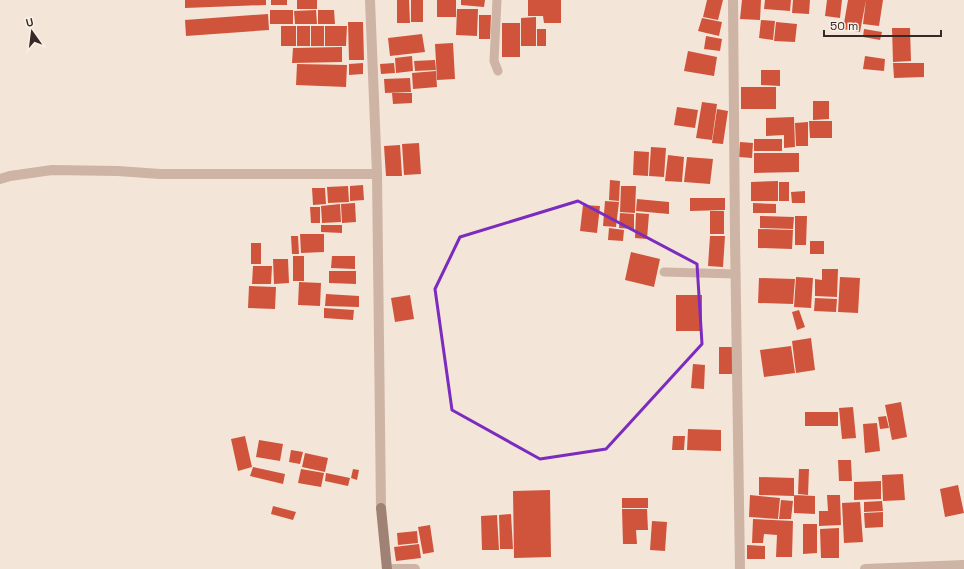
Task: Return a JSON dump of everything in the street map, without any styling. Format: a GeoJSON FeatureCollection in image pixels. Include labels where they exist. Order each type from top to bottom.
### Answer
{"type":"FeatureCollection","features":[{"type":"Feature","properties":{"kind":"street"},"geometry":{"type":"LineString","coordinates":[[370,0],[377,174],[381,508],[387,569],[415,569]]}},
{"type":"Feature","properties":{"kind":"street"},"geometry":{"type":"LineString","coordinates":[[733,0],[740,569]]}},
{"type":"Feature","properties":{"kind":"street"},"geometry":{"type":"LineString","coordinates":[[0,179],[10,176],[52,170],[118,171],[160,174],[377,174]]}},
{"type":"Feature","properties":{"kind":"street"},"geometry":{"type":"LineString","coordinates":[[865,569],[964,565]]}},
{"type":"Feature","properties":{"kind":"lane"},"geometry":{"type":"LineString","coordinates":[[497,0],[494,61],[498,71]]}},
{"type":"Feature","properties":{"kind":"lane"},"geometry":{"type":"LineString","coordinates":[[664,272],[736,274]]}},
{"type":"Feature","properties":{"kind":"highlighted area"},"geometry":{"type":"Polygon","coordinates":[[[578,201],[697,264],[702,344],[606,449],[540,459],[452,410],[435,289],[460,237],[578,201]]]}},
{"type":"Feature","properties":{"kind":"building"},"geometry":{"type":"Polygon","coordinates":[[[185,0],[266,0],[266,5],[185,8],[185,0]]]}},
{"type":"Feature","properties":{"kind":"building"},"geometry":{"type":"Polygon","coordinates":[[[271,0],[287,0],[287,5],[271,5],[271,0]]]}},
{"type":"Feature","properties":{"kind":"building"},"geometry":{"type":"Polygon","coordinates":[[[297,0],[317,0],[317,9],[297,9],[297,0]]]}},
{"type":"Feature","properties":{"kind":"building"},"geometry":{"type":"Polygon","coordinates":[[[397,0],[409,0],[410,23],[397,23],[397,0]]]}},
{"type":"Feature","properties":{"kind":"building"},"geometry":{"type":"Polygon","coordinates":[[[411,0],[423,0],[423,22],[411,22],[411,0]]]}},
{"type":"Feature","properties":{"kind":"building"},"geometry":{"type":"Polygon","coordinates":[[[437,0],[456,0],[456,17],[437,17],[437,0]]]}},
{"type":"Feature","properties":{"kind":"building"},"geometry":{"type":"Polygon","coordinates":[[[461,0],[485,0],[484,7],[461,5],[461,0]]]}},
{"type":"Feature","properties":{"kind":"building"},"geometry":{"type":"Polygon","coordinates":[[[528,0],[561,0],[561,23],[544,23],[543,16],[528,16],[528,0]]]}},
{"type":"Feature","properties":{"kind":"building"},"geometry":{"type":"Polygon","coordinates":[[[707,0],[723,0],[718,20],[703,17],[707,0]]]}},
{"type":"Feature","properties":{"kind":"building"},"geometry":{"type":"Polygon","coordinates":[[[742,0],[761,0],[760,20],[740,19],[742,0]]]}},
{"type":"Feature","properties":{"kind":"building"},"geometry":{"type":"Polygon","coordinates":[[[765,0],[791,0],[790,11],[764,9],[765,0]]]}},
{"type":"Feature","properties":{"kind":"building"},"geometry":{"type":"Polygon","coordinates":[[[793,0],[810,0],[809,14],[792,13],[793,0]]]}},
{"type":"Feature","properties":{"kind":"building"},"geometry":{"type":"Polygon","coordinates":[[[827,0],[842,0],[840,18],[825,16],[827,0]]]}},
{"type":"Feature","properties":{"kind":"building"},"geometry":{"type":"Polygon","coordinates":[[[848,0],[866,0],[860,32],[843,29],[848,0]]]}},
{"type":"Feature","properties":{"kind":"building"},"geometry":{"type":"Polygon","coordinates":[[[866,0],[883,0],[879,26],[863,24],[866,0]]]}},
{"type":"Feature","properties":{"kind":"building"},"geometry":{"type":"Polygon","coordinates":[[[457,9],[478,9],[477,36],[456,35],[457,9]]]}},
{"type":"Feature","properties":{"kind":"building"},"geometry":{"type":"Polygon","coordinates":[[[270,10],[293,10],[293,24],[270,24],[270,10]]]}},
{"type":"Feature","properties":{"kind":"building"},"geometry":{"type":"Polygon","coordinates":[[[316,10],[317,24],[295,24],[294,11],[316,10]]]}},
{"type":"Feature","properties":{"kind":"building"},"geometry":{"type":"Polygon","coordinates":[[[318,10],[334,10],[335,24],[318,24],[318,10]]]}},
{"type":"Feature","properties":{"kind":"building"},"geometry":{"type":"Polygon","coordinates":[[[268,14],[269,30],[186,36],[185,20],[268,14]]]}},
{"type":"Feature","properties":{"kind":"building"},"geometry":{"type":"Polygon","coordinates":[[[479,15],[491,15],[490,39],[479,39],[479,15]]]}},
{"type":"Feature","properties":{"kind":"building"},"geometry":{"type":"Polygon","coordinates":[[[536,17],[536,46],[521,46],[521,18],[536,17]]]}},
{"type":"Feature","properties":{"kind":"building"},"geometry":{"type":"Polygon","coordinates":[[[702,18],[722,22],[719,36],[698,31],[702,18]]]}},
{"type":"Feature","properties":{"kind":"building"},"geometry":{"type":"Polygon","coordinates":[[[761,20],[775,21],[773,40],[759,38],[761,20]]]}},
{"type":"Feature","properties":{"kind":"building"},"geometry":{"type":"Polygon","coordinates":[[[348,22],[363,22],[364,60],[349,60],[348,22]]]}},
{"type":"Feature","properties":{"kind":"building"},"geometry":{"type":"Polygon","coordinates":[[[776,22],[797,24],[795,42],[774,41],[776,22]]]}},
{"type":"Feature","properties":{"kind":"building"},"geometry":{"type":"Polygon","coordinates":[[[502,23],[520,23],[520,57],[502,57],[502,23]]]}},
{"type":"Feature","properties":{"kind":"building"},"geometry":{"type":"Polygon","coordinates":[[[281,26],[296,26],[296,46],[281,46],[281,26]]]}},
{"type":"Feature","properties":{"kind":"building"},"geometry":{"type":"Polygon","coordinates":[[[297,26],[310,26],[310,46],[297,46],[297,26]]]}},
{"type":"Feature","properties":{"kind":"building"},"geometry":{"type":"Polygon","coordinates":[[[311,26],[324,26],[324,46],[311,46],[311,26]]]}},
{"type":"Feature","properties":{"kind":"building"},"geometry":{"type":"Polygon","coordinates":[[[325,26],[347,26],[346,46],[325,46],[325,26]]]}},
{"type":"Feature","properties":{"kind":"building"},"geometry":{"type":"Polygon","coordinates":[[[892,28],[910,28],[911,61],[893,62],[892,28]]]}},
{"type":"Feature","properties":{"kind":"building"},"geometry":{"type":"Polygon","coordinates":[[[537,29],[546,29],[546,46],[537,46],[537,29]]]}},
{"type":"Feature","properties":{"kind":"building"},"geometry":{"type":"Polygon","coordinates":[[[864,29],[882,32],[880,40],[863,37],[864,29]]]}},
{"type":"Feature","properties":{"kind":"building"},"geometry":{"type":"Polygon","coordinates":[[[422,34],[425,52],[390,56],[388,38],[422,34]]]}},
{"type":"Feature","properties":{"kind":"building"},"geometry":{"type":"Polygon","coordinates":[[[706,36],[722,39],[720,51],[704,49],[706,36]]]}},
{"type":"Feature","properties":{"kind":"building"},"geometry":{"type":"Polygon","coordinates":[[[453,43],[455,79],[437,80],[435,44],[453,43]]]}},
{"type":"Feature","properties":{"kind":"building"},"geometry":{"type":"Polygon","coordinates":[[[342,47],[342,62],[292,63],[293,48],[342,47]]]}},
{"type":"Feature","properties":{"kind":"building"},"geometry":{"type":"Polygon","coordinates":[[[688,51],[717,57],[714,76],[684,71],[688,51]]]}},
{"type":"Feature","properties":{"kind":"building"},"geometry":{"type":"Polygon","coordinates":[[[412,56],[413,71],[396,73],[395,58],[412,56]]]}},
{"type":"Feature","properties":{"kind":"building"},"geometry":{"type":"Polygon","coordinates":[[[865,56],[885,59],[884,71],[863,69],[865,56]]]}},
{"type":"Feature","properties":{"kind":"building"},"geometry":{"type":"Polygon","coordinates":[[[435,60],[436,70],[415,71],[414,61],[435,60]]]}},
{"type":"Feature","properties":{"kind":"building"},"geometry":{"type":"Polygon","coordinates":[[[363,63],[363,74],[349,75],[349,64],[363,63]]]}},
{"type":"Feature","properties":{"kind":"building"},"geometry":{"type":"Polygon","coordinates":[[[394,63],[395,73],[381,74],[380,64],[394,63]]]}},
{"type":"Feature","properties":{"kind":"building"},"geometry":{"type":"Polygon","coordinates":[[[893,63],[924,63],[924,77],[894,78],[893,63]]]}},
{"type":"Feature","properties":{"kind":"building"},"geometry":{"type":"Polygon","coordinates":[[[297,64],[347,65],[346,87],[296,85],[297,64]]]}},
{"type":"Feature","properties":{"kind":"building"},"geometry":{"type":"Polygon","coordinates":[[[761,70],[780,70],[780,86],[761,85],[761,70]]]}},
{"type":"Feature","properties":{"kind":"building"},"geometry":{"type":"Polygon","coordinates":[[[436,71],[437,87],[413,89],[412,73],[436,71]]]}},
{"type":"Feature","properties":{"kind":"building"},"geometry":{"type":"Polygon","coordinates":[[[410,78],[411,92],[385,93],[384,79],[410,78]]]}},
{"type":"Feature","properties":{"kind":"building"},"geometry":{"type":"Polygon","coordinates":[[[741,87],[776,87],[776,109],[741,109],[741,87]]]}},
{"type":"Feature","properties":{"kind":"building"},"geometry":{"type":"Polygon","coordinates":[[[392,93],[412,93],[412,103],[393,104],[392,93]]]}},
{"type":"Feature","properties":{"kind":"building"},"geometry":{"type":"Polygon","coordinates":[[[813,101],[829,101],[829,119],[813,120],[813,101]]]}},
{"type":"Feature","properties":{"kind":"building"},"geometry":{"type":"Polygon","coordinates":[[[702,102],[717,104],[712,140],[696,138],[702,102]]]}},
{"type":"Feature","properties":{"kind":"building"},"geometry":{"type":"Polygon","coordinates":[[[677,107],[698,110],[695,128],[674,125],[677,107]]]}},
{"type":"Feature","properties":{"kind":"building"},"geometry":{"type":"Polygon","coordinates":[[[717,109],[728,111],[723,144],[712,143],[717,109]]]}},
{"type":"Feature","properties":{"kind":"building"},"geometry":{"type":"Polygon","coordinates":[[[794,117],[795,147],[784,148],[784,135],[766,136],[766,118],[794,117]]]}},
{"type":"Feature","properties":{"kind":"building"},"geometry":{"type":"Polygon","coordinates":[[[809,121],[832,121],[832,138],[810,138],[809,121]]]}},
{"type":"Feature","properties":{"kind":"building"},"geometry":{"type":"Polygon","coordinates":[[[808,122],[808,146],[796,146],[795,123],[808,122]]]}},
{"type":"Feature","properties":{"kind":"building"},"geometry":{"type":"Polygon","coordinates":[[[754,139],[782,139],[782,151],[754,151],[754,139]]]}},
{"type":"Feature","properties":{"kind":"building"},"geometry":{"type":"Polygon","coordinates":[[[740,142],[753,143],[752,158],[739,157],[740,142]]]}},
{"type":"Feature","properties":{"kind":"building"},"geometry":{"type":"Polygon","coordinates":[[[419,143],[421,174],[404,175],[402,144],[419,143]]]}},
{"type":"Feature","properties":{"kind":"building"},"geometry":{"type":"Polygon","coordinates":[[[400,145],[402,176],[386,176],[384,146],[400,145]]]}},
{"type":"Feature","properties":{"kind":"building"},"geometry":{"type":"Polygon","coordinates":[[[651,147],[666,148],[664,177],[649,176],[651,147]]]}},
{"type":"Feature","properties":{"kind":"building"},"geometry":{"type":"Polygon","coordinates":[[[634,151],[649,152],[648,176],[633,175],[634,151]]]}},
{"type":"Feature","properties":{"kind":"building"},"geometry":{"type":"Polygon","coordinates":[[[754,153],[799,153],[799,172],[754,173],[754,153]]]}},
{"type":"Feature","properties":{"kind":"building"},"geometry":{"type":"Polygon","coordinates":[[[668,155],[684,157],[682,182],[665,181],[668,155]]]}},
{"type":"Feature","properties":{"kind":"building"},"geometry":{"type":"Polygon","coordinates":[[[687,157],[713,159],[710,184],[684,182],[687,157]]]}},
{"type":"Feature","properties":{"kind":"building"},"geometry":{"type":"Polygon","coordinates":[[[610,180],[620,181],[619,201],[609,200],[610,180]]]}},
{"type":"Feature","properties":{"kind":"building"},"geometry":{"type":"Polygon","coordinates":[[[778,181],[778,201],[751,201],[751,182],[778,181]]]}},
{"type":"Feature","properties":{"kind":"building"},"geometry":{"type":"Polygon","coordinates":[[[779,182],[789,182],[789,201],[779,201],[779,182]]]}},
{"type":"Feature","properties":{"kind":"building"},"geometry":{"type":"Polygon","coordinates":[[[363,185],[364,200],[350,201],[350,186],[363,185]]]}},
{"type":"Feature","properties":{"kind":"building"},"geometry":{"type":"Polygon","coordinates":[[[348,186],[349,202],[328,203],[327,187],[348,186]]]}},
{"type":"Feature","properties":{"kind":"building"},"geometry":{"type":"Polygon","coordinates":[[[621,186],[636,186],[635,213],[620,212],[621,186]]]}},
{"type":"Feature","properties":{"kind":"building"},"geometry":{"type":"Polygon","coordinates":[[[312,188],[325,188],[326,204],[313,205],[312,188]]]}},
{"type":"Feature","properties":{"kind":"building"},"geometry":{"type":"Polygon","coordinates":[[[805,191],[805,203],[792,203],[791,192],[805,191]]]}},
{"type":"Feature","properties":{"kind":"building"},"geometry":{"type":"Polygon","coordinates":[[[690,198],[725,198],[725,210],[690,211],[690,198]]]}},
{"type":"Feature","properties":{"kind":"building"},"geometry":{"type":"Polygon","coordinates":[[[637,199],[669,202],[669,214],[636,211],[637,199]]]}},
{"type":"Feature","properties":{"kind":"building"},"geometry":{"type":"Polygon","coordinates":[[[605,201],[619,202],[616,227],[603,226],[605,201]]]}},
{"type":"Feature","properties":{"kind":"building"},"geometry":{"type":"Polygon","coordinates":[[[355,203],[356,222],[342,223],[341,204],[355,203]]]}},
{"type":"Feature","properties":{"kind":"building"},"geometry":{"type":"Polygon","coordinates":[[[753,203],[776,204],[776,213],[753,213],[753,203]]]}},
{"type":"Feature","properties":{"kind":"building"},"geometry":{"type":"Polygon","coordinates":[[[340,204],[341,222],[322,223],[321,206],[340,204]]]}},
{"type":"Feature","properties":{"kind":"building"},"geometry":{"type":"Polygon","coordinates":[[[583,205],[600,206],[597,233],[580,231],[583,205]]]}},
{"type":"Feature","properties":{"kind":"building"},"geometry":{"type":"Polygon","coordinates":[[[310,207],[320,207],[320,223],[311,223],[310,207]]]}},
{"type":"Feature","properties":{"kind":"building"},"geometry":{"type":"Polygon","coordinates":[[[710,211],[724,211],[724,234],[710,234],[710,211]]]}},
{"type":"Feature","properties":{"kind":"building"},"geometry":{"type":"Polygon","coordinates":[[[620,213],[634,214],[634,229],[619,228],[620,213]]]}},
{"type":"Feature","properties":{"kind":"building"},"geometry":{"type":"Polygon","coordinates":[[[636,213],[649,214],[647,239],[635,238],[636,213]]]}},
{"type":"Feature","properties":{"kind":"building"},"geometry":{"type":"Polygon","coordinates":[[[760,216],[794,217],[793,229],[760,228],[760,216]]]}},
{"type":"Feature","properties":{"kind":"building"},"geometry":{"type":"Polygon","coordinates":[[[795,216],[807,216],[806,245],[795,245],[795,216]]]}},
{"type":"Feature","properties":{"kind":"building"},"geometry":{"type":"Polygon","coordinates":[[[321,225],[342,225],[342,233],[321,232],[321,225]]]}},
{"type":"Feature","properties":{"kind":"building"},"geometry":{"type":"Polygon","coordinates":[[[609,228],[624,230],[623,241],[608,240],[609,228]]]}},
{"type":"Feature","properties":{"kind":"building"},"geometry":{"type":"Polygon","coordinates":[[[758,229],[793,230],[792,249],[758,248],[758,229]]]}},
{"type":"Feature","properties":{"kind":"building"},"geometry":{"type":"Polygon","coordinates":[[[300,234],[324,234],[324,252],[301,253],[300,234]]]}},
{"type":"Feature","properties":{"kind":"building"},"geometry":{"type":"Polygon","coordinates":[[[291,236],[298,236],[299,254],[292,254],[291,236]]]}},
{"type":"Feature","properties":{"kind":"building"},"geometry":{"type":"Polygon","coordinates":[[[710,236],[725,236],[723,267],[708,266],[710,236]]]}},
{"type":"Feature","properties":{"kind":"building"},"geometry":{"type":"Polygon","coordinates":[[[810,241],[824,241],[824,254],[810,254],[810,241]]]}},
{"type":"Feature","properties":{"kind":"building"},"geometry":{"type":"Polygon","coordinates":[[[251,243],[261,243],[261,264],[251,264],[251,243]]]}},
{"type":"Feature","properties":{"kind":"building"},"geometry":{"type":"Polygon","coordinates":[[[631,252],[660,259],[654,287],[625,280],[631,252]]]}},
{"type":"Feature","properties":{"kind":"building"},"geometry":{"type":"Polygon","coordinates":[[[293,256],[304,256],[304,281],[293,281],[293,256]]]}},
{"type":"Feature","properties":{"kind":"building"},"geometry":{"type":"Polygon","coordinates":[[[332,256],[355,256],[355,269],[331,268],[332,256]]]}},
{"type":"Feature","properties":{"kind":"building"},"geometry":{"type":"Polygon","coordinates":[[[273,259],[288,259],[289,283],[274,284],[273,259]]]}},
{"type":"Feature","properties":{"kind":"building"},"geometry":{"type":"Polygon","coordinates":[[[253,266],[272,266],[271,284],[252,284],[253,266]]]}},
{"type":"Feature","properties":{"kind":"building"},"geometry":{"type":"Polygon","coordinates":[[[822,269],[838,269],[837,297],[815,296],[815,279],[822,280],[822,269]]]}},
{"type":"Feature","properties":{"kind":"building"},"geometry":{"type":"Polygon","coordinates":[[[329,271],[356,271],[356,284],[329,283],[329,271]]]}},
{"type":"Feature","properties":{"kind":"building"},"geometry":{"type":"Polygon","coordinates":[[[796,277],[813,278],[811,308],[794,307],[796,277]]]}},
{"type":"Feature","properties":{"kind":"building"},"geometry":{"type":"Polygon","coordinates":[[[840,277],[860,278],[858,313],[838,312],[840,277]]]}},
{"type":"Feature","properties":{"kind":"building"},"geometry":{"type":"Polygon","coordinates":[[[759,278],[795,279],[793,304],[758,303],[759,278]]]}},
{"type":"Feature","properties":{"kind":"building"},"geometry":{"type":"Polygon","coordinates":[[[299,282],[321,283],[320,306],[298,305],[299,282]]]}},
{"type":"Feature","properties":{"kind":"building"},"geometry":{"type":"Polygon","coordinates":[[[249,286],[276,287],[275,309],[248,308],[249,286]]]}},
{"type":"Feature","properties":{"kind":"building"},"geometry":{"type":"Polygon","coordinates":[[[326,294],[359,296],[359,307],[325,306],[326,294]]]}},
{"type":"Feature","properties":{"kind":"building"},"geometry":{"type":"Polygon","coordinates":[[[410,295],[414,319],[395,322],[391,298],[410,295]]]}},
{"type":"Feature","properties":{"kind":"building"},"geometry":{"type":"Polygon","coordinates":[[[676,295],[702,295],[702,331],[676,331],[676,295]]]}},
{"type":"Feature","properties":{"kind":"building"},"geometry":{"type":"Polygon","coordinates":[[[815,298],[837,299],[836,312],[814,311],[815,298]]]}},
{"type":"Feature","properties":{"kind":"building"},"geometry":{"type":"Polygon","coordinates":[[[324,308],[354,310],[353,320],[324,318],[324,308]]]}},
{"type":"Feature","properties":{"kind":"building"},"geometry":{"type":"Polygon","coordinates":[[[799,310],[805,327],[797,330],[792,312],[799,310]]]}},
{"type":"Feature","properties":{"kind":"building"},"geometry":{"type":"Polygon","coordinates":[[[811,338],[815,370],[796,373],[792,341],[811,338]]]}},
{"type":"Feature","properties":{"kind":"building"},"geometry":{"type":"Polygon","coordinates":[[[791,346],[795,373],[764,377],[760,350],[791,346]]]}},
{"type":"Feature","properties":{"kind":"building"},"geometry":{"type":"Polygon","coordinates":[[[719,347],[734,347],[734,374],[719,374],[719,347]]]}},
{"type":"Feature","properties":{"kind":"building"},"geometry":{"type":"Polygon","coordinates":[[[693,364],[705,365],[704,389],[691,388],[693,364]]]}},
{"type":"Feature","properties":{"kind":"building"},"geometry":{"type":"Polygon","coordinates":[[[901,402],[907,437],[892,440],[885,405],[901,402]]]}},
{"type":"Feature","properties":{"kind":"building"},"geometry":{"type":"Polygon","coordinates":[[[853,407],[856,438],[842,439],[839,408],[853,407]]]}},
{"type":"Feature","properties":{"kind":"building"},"geometry":{"type":"Polygon","coordinates":[[[805,412],[838,412],[838,426],[805,426],[805,412]]]}},
{"type":"Feature","properties":{"kind":"building"},"geometry":{"type":"Polygon","coordinates":[[[886,416],[889,428],[880,429],[878,417],[886,416]]]}},
{"type":"Feature","properties":{"kind":"building"},"geometry":{"type":"Polygon","coordinates":[[[877,423],[880,451],[865,453],[863,424],[877,423]]]}},
{"type":"Feature","properties":{"kind":"building"},"geometry":{"type":"Polygon","coordinates":[[[688,429],[721,430],[721,451],[687,450],[688,429]]]}},
{"type":"Feature","properties":{"kind":"building"},"geometry":{"type":"Polygon","coordinates":[[[245,436],[252,467],[238,471],[231,439],[245,436]]]}},
{"type":"Feature","properties":{"kind":"building"},"geometry":{"type":"Polygon","coordinates":[[[673,436],[685,436],[684,450],[672,450],[673,436]]]}},
{"type":"Feature","properties":{"kind":"building"},"geometry":{"type":"Polygon","coordinates":[[[259,440],[283,444],[280,461],[256,457],[259,440]]]}},
{"type":"Feature","properties":{"kind":"building"},"geometry":{"type":"Polygon","coordinates":[[[291,450],[303,452],[300,464],[289,462],[291,450]]]}},
{"type":"Feature","properties":{"kind":"building"},"geometry":{"type":"Polygon","coordinates":[[[305,453],[328,458],[325,472],[302,467],[305,453]]]}},
{"type":"Feature","properties":{"kind":"building"},"geometry":{"type":"Polygon","coordinates":[[[838,460],[851,460],[852,481],[839,481],[838,460]]]}},
{"type":"Feature","properties":{"kind":"building"},"geometry":{"type":"Polygon","coordinates":[[[253,467],[285,474],[283,484],[250,476],[253,467]]]}},
{"type":"Feature","properties":{"kind":"building"},"geometry":{"type":"Polygon","coordinates":[[[301,469],[324,473],[321,487],[298,483],[301,469]]]}},
{"type":"Feature","properties":{"kind":"building"},"geometry":{"type":"Polygon","coordinates":[[[353,469],[359,470],[357,480],[351,478],[353,469]]]}},
{"type":"Feature","properties":{"kind":"building"},"geometry":{"type":"Polygon","coordinates":[[[799,469],[809,469],[808,495],[798,494],[799,469]]]}},
{"type":"Feature","properties":{"kind":"building"},"geometry":{"type":"Polygon","coordinates":[[[326,473],[350,478],[348,486],[325,481],[326,473]]]}},
{"type":"Feature","properties":{"kind":"building"},"geometry":{"type":"Polygon","coordinates":[[[903,474],[905,500],[883,501],[882,475],[903,474]]]}},
{"type":"Feature","properties":{"kind":"building"},"geometry":{"type":"Polygon","coordinates":[[[759,477],[794,478],[794,496],[759,495],[759,477]]]}},
{"type":"Feature","properties":{"kind":"building"},"geometry":{"type":"Polygon","coordinates":[[[881,481],[881,499],[854,500],[854,482],[881,481]]]}},
{"type":"Feature","properties":{"kind":"building"},"geometry":{"type":"Polygon","coordinates":[[[958,485],[964,513],[945,517],[940,489],[958,485]]]}},
{"type":"Feature","properties":{"kind":"building"},"geometry":{"type":"Polygon","coordinates":[[[550,490],[551,557],[514,558],[513,491],[550,490]]]}},
{"type":"Feature","properties":{"kind":"building"},"geometry":{"type":"Polygon","coordinates":[[[750,495],[780,498],[778,519],[749,517],[750,495]]]}},
{"type":"Feature","properties":{"kind":"building"},"geometry":{"type":"Polygon","coordinates":[[[794,495],[815,496],[815,514],[794,513],[794,495]]]}},
{"type":"Feature","properties":{"kind":"building"},"geometry":{"type":"Polygon","coordinates":[[[827,495],[840,495],[841,525],[819,526],[819,511],[828,511],[827,495]]]}},
{"type":"Feature","properties":{"kind":"building"},"geometry":{"type":"Polygon","coordinates":[[[622,498],[648,498],[648,508],[622,508],[622,498]]]}},
{"type":"Feature","properties":{"kind":"building"},"geometry":{"type":"Polygon","coordinates":[[[781,500],[793,501],[791,519],[779,519],[781,500]]]}},
{"type":"Feature","properties":{"kind":"building"},"geometry":{"type":"Polygon","coordinates":[[[882,501],[883,511],[864,512],[864,502],[882,501]]]}},
{"type":"Feature","properties":{"kind":"building"},"geometry":{"type":"Polygon","coordinates":[[[860,502],[863,542],[844,543],[842,503],[860,502]]]}},
{"type":"Feature","properties":{"kind":"building"},"geometry":{"type":"Polygon","coordinates":[[[273,506],[296,512],[293,520],[271,514],[273,506]]]}},
{"type":"Feature","properties":{"kind":"building"},"geometry":{"type":"Polygon","coordinates":[[[622,509],[647,509],[648,530],[636,530],[637,544],[623,544],[622,509]]]}},
{"type":"Feature","properties":{"kind":"building"},"geometry":{"type":"Polygon","coordinates":[[[883,512],[883,527],[865,528],[864,513],[883,512]]]}},
{"type":"Feature","properties":{"kind":"building"},"geometry":{"type":"Polygon","coordinates":[[[511,514],[513,549],[500,549],[499,515],[511,514]]]}},
{"type":"Feature","properties":{"kind":"building"},"geometry":{"type":"Polygon","coordinates":[[[497,515],[499,550],[482,550],[481,516],[497,515]]]}},
{"type":"Feature","properties":{"kind":"building"},"geometry":{"type":"Polygon","coordinates":[[[753,519],[793,521],[792,557],[776,557],[777,535],[764,534],[763,543],[752,543],[753,519]]]}},
{"type":"Feature","properties":{"kind":"building"},"geometry":{"type":"Polygon","coordinates":[[[652,521],[667,522],[665,551],[650,550],[652,521]]]}},
{"type":"Feature","properties":{"kind":"building"},"geometry":{"type":"Polygon","coordinates":[[[803,524],[817,524],[817,553],[803,554],[803,524]]]}},
{"type":"Feature","properties":{"kind":"building"},"geometry":{"type":"Polygon","coordinates":[[[430,525],[434,552],[423,554],[418,527],[430,525]]]}},
{"type":"Feature","properties":{"kind":"building"},"geometry":{"type":"Polygon","coordinates":[[[839,528],[839,558],[821,558],[820,529],[839,528]]]}},
{"type":"Feature","properties":{"kind":"building"},"geometry":{"type":"Polygon","coordinates":[[[417,531],[418,543],[398,545],[397,533],[417,531]]]}},
{"type":"Feature","properties":{"kind":"building"},"geometry":{"type":"Polygon","coordinates":[[[419,544],[421,558],[396,561],[394,547],[419,544]]]}},
{"type":"Feature","properties":{"kind":"building"},"geometry":{"type":"Polygon","coordinates":[[[747,545],[765,546],[765,559],[747,559],[747,545]]]}}]}
